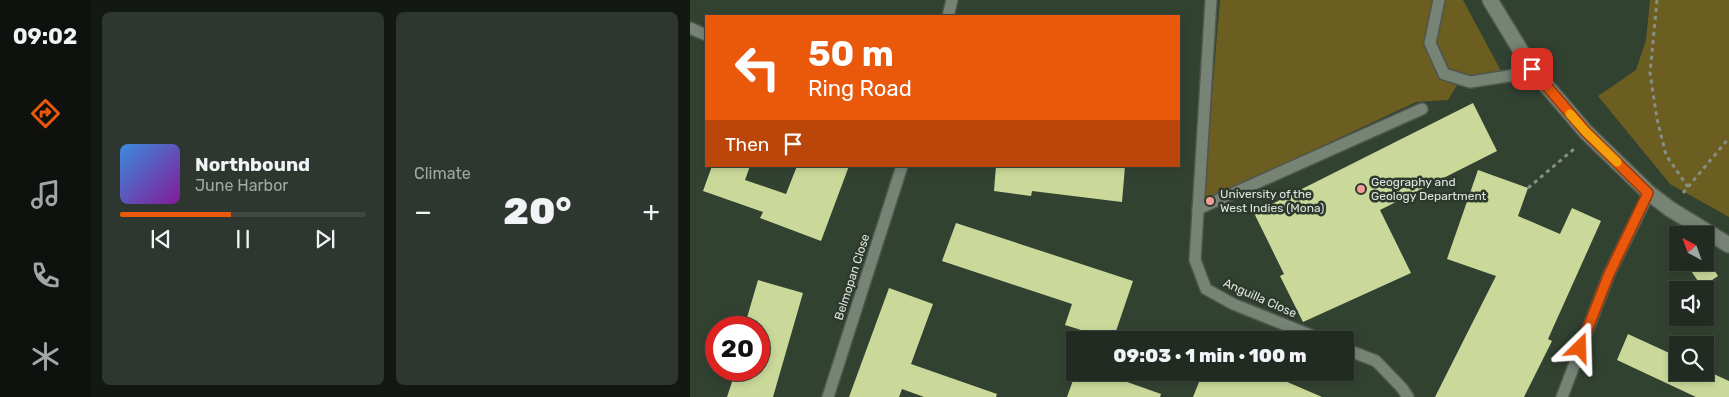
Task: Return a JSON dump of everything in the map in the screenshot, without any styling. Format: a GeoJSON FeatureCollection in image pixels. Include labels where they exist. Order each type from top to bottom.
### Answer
{"type":"FeatureCollection","features":[{"type":"Feature","properties":{"kind":"street"},"geometry":{"type":"LineString","coordinates":[[1490,0],[1532,69],[1586,132],[1648,193],[1670,209],[1729,244]]}},
{"type":"Feature","properties":{"kind":"lane"},"geometry":{"type":"LineString","coordinates":[[948,15],[952,0]]}},
{"type":"Feature","properties":{"kind":"lane","name":"Anguilla Close"},"geometry":{"type":"LineString","coordinates":[[1211,0],[1195,260],[1206,288],[1234,304],[1302,331]]}},
{"type":"Feature","properties":{"kind":"lane"},"geometry":{"type":"LineString","coordinates":[[1438,0],[1430,43],[1444,74],[1470,82],[1509,76],[1532,69]]}},
{"type":"Feature","properties":{"kind":"lane"},"geometry":{"type":"LineString","coordinates":[[690,28],[705,35]]}},
{"type":"Feature","properties":{"kind":"lane"},"geometry":{"type":"LineString","coordinates":[[1198,209],[1422,109]]}},
{"type":"Feature","properties":{"kind":"lane","name":"Belmopan Close"},"geometry":{"type":"LineString","coordinates":[[828,397],[902,167]]}},
{"type":"Feature","properties":{"kind":"lane"},"geometry":{"type":"LineString","coordinates":[[1562,397],[1609,274],[1648,193]]}},
{"type":"Feature","properties":{"kind":"lane"},"geometry":{"type":"LineString","coordinates":[[1354,352],[1376,361],[1408,397]]}},
{"type":"Feature","properties":{"kind":"path"},"geometry":{"type":"LineString","coordinates":[[1657,0],[1650,73],[1657,119],[1666,155],[1688,187]]}},
{"type":"Feature","properties":{"kind":"path"},"geometry":{"type":"LineString","coordinates":[[1683,193],[1729,138]]}},
{"type":"Feature","properties":{"kind":"path"},"geometry":{"type":"LineString","coordinates":[[1528,188],[1574,149],[1580,155]]}},
{"type":"Feature","properties":{"kind":"shaded area","name":"University of the West Indies (Mona)"},"geometry":{"type":"Polygon","coordinates":[[[690,0],[1729,0],[1729,397],[690,397],[690,0]]]}},
{"type":"Feature","properties":{"kind":"shaded area"},"geometry":{"type":"Polygon","coordinates":[[[1220,0],[1463,0],[1501,71],[1457,85],[1448,100],[1416,102],[1203,202],[1220,0]]]}},
{"type":"Feature","properties":{"kind":"shaded area"},"geometry":{"type":"Polygon","coordinates":[[[1650,0],[1729,0],[1729,217],[1670,184],[1598,96],[1636,70],[1646,40],[1650,0]]]}},
{"type":"Feature","properties":{"kind":"building","name":"Geography and Geology Department"},"geometry":{"type":"Polygon","coordinates":[[[1473,103],[1497,151],[1380,210],[1411,273],[1303,322],[1280,276],[1284,274],[1254,213],[1473,103]]]}},
{"type":"Feature","properties":{"kind":"building"},"geometry":{"type":"Polygon","coordinates":[[[712,167],[750,167],[745,180],[786,194],[797,167],[849,167],[821,241],[760,218],[763,212],[703,191],[712,167]]]}},
{"type":"Feature","properties":{"kind":"building"},"geometry":{"type":"Polygon","coordinates":[[[996,167],[1125,167],[1122,202],[1032,191],[1031,196],[994,191],[996,167]]]}},
{"type":"Feature","properties":{"kind":"building"},"geometry":{"type":"Polygon","coordinates":[[[1478,170],[1528,188],[1518,216],[1560,234],[1572,208],[1601,221],[1548,339],[1552,341],[1524,397],[1435,397],[1496,276],[1447,259],[1478,170]]]}},
{"type":"Feature","properties":{"kind":"building"},"geometry":{"type":"Polygon","coordinates":[[[956,223],[1133,281],[1116,331],[1084,331],[1065,325],[1072,304],[942,261],[956,223]]]}},
{"type":"Feature","properties":{"kind":"building"},"geometry":{"type":"Polygon","coordinates":[[[1714,270],[1718,276],[1711,281],[1698,281],[1691,271],[1714,270]]]}},
{"type":"Feature","properties":{"kind":"building"},"geometry":{"type":"Polygon","coordinates":[[[758,280],[803,293],[773,397],[727,397],[732,381],[770,381],[770,316],[748,316],[758,280]]]}},
{"type":"Feature","properties":{"kind":"building"},"geometry":{"type":"Polygon","coordinates":[[[889,288],[933,304],[911,364],[997,394],[996,397],[924,397],[902,389],[899,397],[849,397],[889,288]]]}},
{"type":"Feature","properties":{"kind":"building"},"geometry":{"type":"Polygon","coordinates":[[[1628,334],[1669,353],[1669,381],[1714,381],[1714,374],[1729,381],[1729,397],[1696,397],[1617,360],[1628,334]]]}},
{"type":"Feature","properties":{"kind":"building"},"geometry":{"type":"Polygon","coordinates":[[[1073,381],[1124,381],[1161,394],[1160,397],[1067,397],[1073,381]]]}},
{"type":"Feature","properties":{"kind":"building"},"geometry":{"type":"Polygon","coordinates":[[[1199,381],[1285,381],[1322,397],[1193,397],[1199,381]]]}},
{"type":"Feature","properties":{"kind":"slow traffic"},"geometry":{"type":"LineString","coordinates":[[1570,114],[1617,162]]}},
{"type":"Feature","properties":{"kind":"place","name":"Geography and Geology Department"},"geometry":{"type":"Point","coordinates":[1361,189]}},
{"type":"Feature","properties":{"kind":"place","name":"University of the West Indies (Mona)"},"geometry":{"type":"Point","coordinates":[1210,201]}},
{"type":"Feature","properties":{"kind":"route"},"geometry":{"type":"LineString","coordinates":[[1532,69],[1586,132],[1648,193],[1609,274],[1580,348]]}}]}
